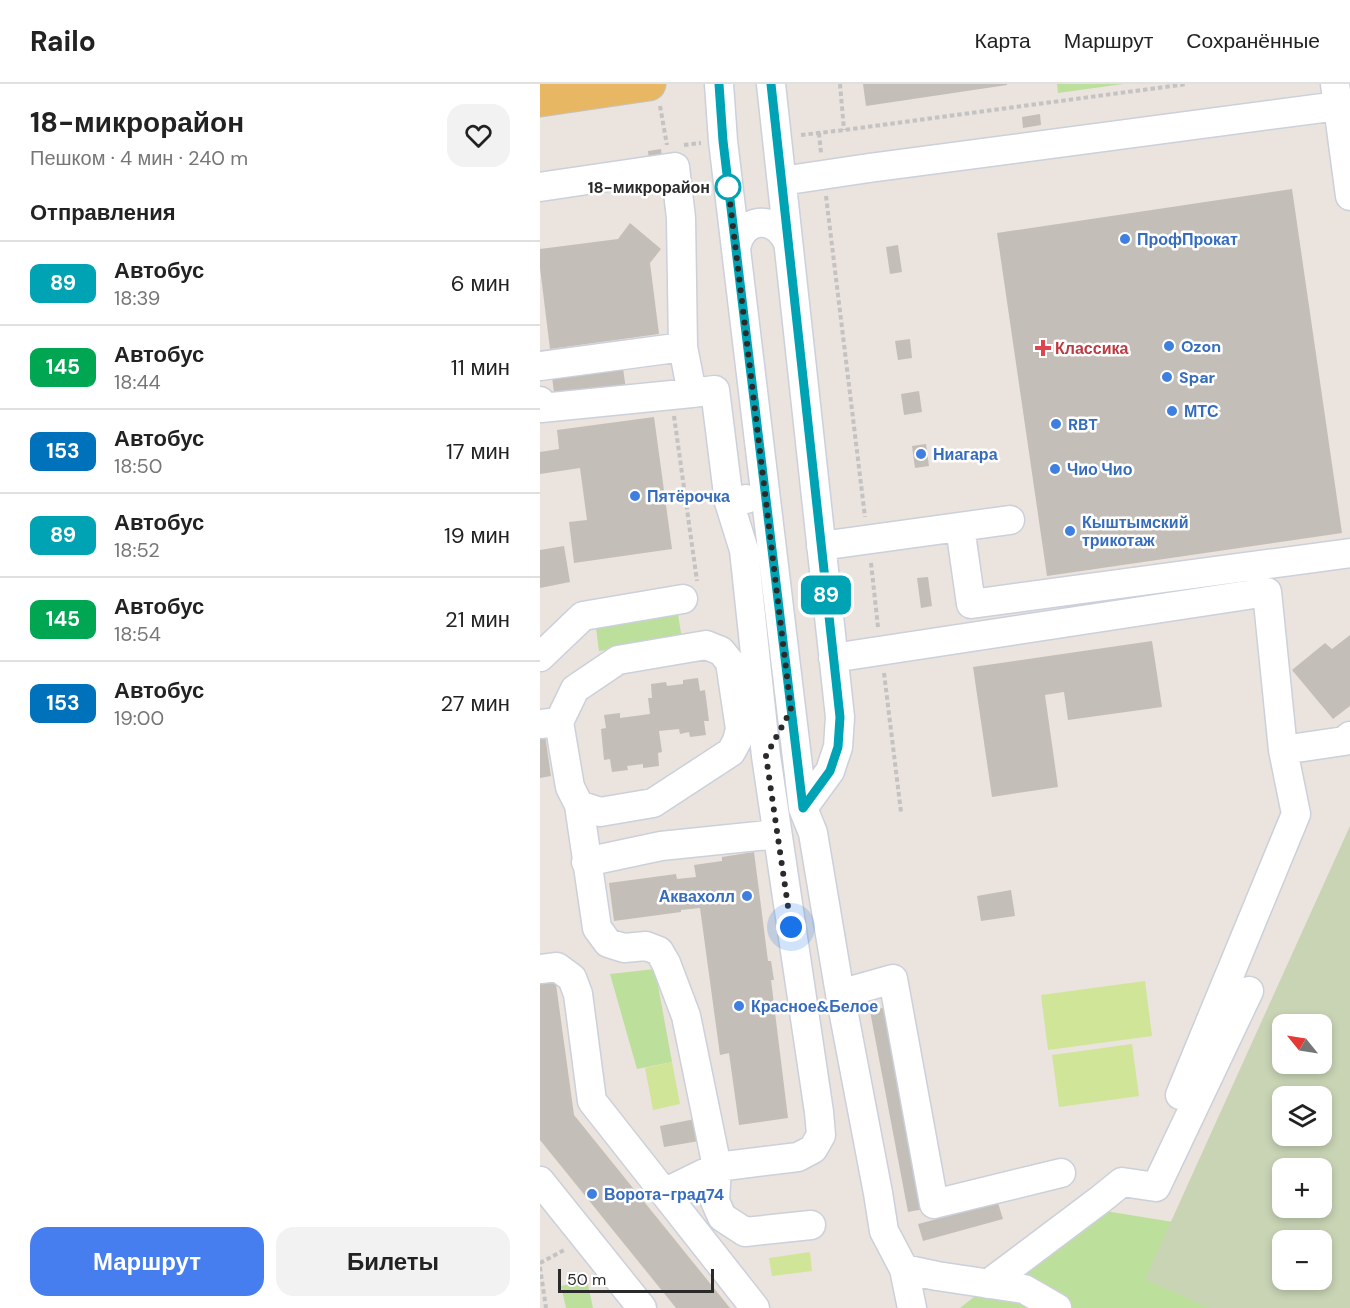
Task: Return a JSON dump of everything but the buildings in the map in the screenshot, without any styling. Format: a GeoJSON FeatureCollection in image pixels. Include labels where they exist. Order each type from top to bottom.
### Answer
{"type":"FeatureCollection","features":[{"type":"Feature","properties":{"kind":"main road"},"geometry":{"type":"LineString","coordinates":[[540,100],[655,94]]}},
{"type":"Feature","properties":{"kind":"street"},"geometry":{"type":"LineString","coordinates":[[719,84],[723,141],[803,808],[813,833],[884,1231],[904,1269],[912,1308]]}},
{"type":"Feature","properties":{"kind":"street"},"geometry":{"type":"LineString","coordinates":[[771,84],[840,717],[838,747],[830,771],[803,808]]}},
{"type":"Feature","properties":{"kind":"street"},"geometry":{"type":"LineString","coordinates":[[782,181],[1340,91],[1350,196]]}},
{"type":"Feature","properties":{"kind":"street"},"geometry":{"type":"LineString","coordinates":[[540,187],[675,167],[681,218],[682,394]]}},
{"type":"Feature","properties":{"kind":"street"},"geometry":{"type":"LineString","coordinates":[[736,250],[741,233],[747,227],[763,222],[779,228],[788,243]]}},
{"type":"Feature","properties":{"kind":"street"},"geometry":{"type":"LineString","coordinates":[[540,366],[683,347]]}},
{"type":"Feature","properties":{"kind":"street"},"geometry":{"type":"LineString","coordinates":[[540,401],[541,408],[715,390],[729,502],[744,550],[766,756],[818,1100],[821,1135],[813,1149],[798,1157],[717,1167],[665,1194]]}},
{"type":"Feature","properties":{"kind":"street"},"geometry":{"type":"LineString","coordinates":[[729,502],[766,496]]}},
{"type":"Feature","properties":{"kind":"street"},"geometry":{"type":"LineString","coordinates":[[821,546],[1010,520]]}},
{"type":"Feature","properties":{"kind":"street"},"geometry":{"type":"LineString","coordinates":[[960,527],[971,604],[1350,553]]}},
{"type":"Feature","properties":{"kind":"street"},"geometry":{"type":"LineString","coordinates":[[833,658],[1267,592],[1283,750],[1296,814],[1180,1095]]}},
{"type":"Feature","properties":{"kind":"street"},"geometry":{"type":"LineString","coordinates":[[540,657],[583,616],[683,599]]}},
{"type":"Feature","properties":{"kind":"street"},"geometry":{"type":"LineString","coordinates":[[579,805],[600,812],[653,803],[731,752],[740,729],[730,662],[721,651],[706,645],[618,660],[575,690],[549,723],[570,787],[579,805],[597,928],[608,943],[624,948],[646,946],[659,951],[666,963],[686,1016],[717,1167],[714,1201],[722,1217],[745,1232],[811,1225]]}},
{"type":"Feature","properties":{"kind":"street"},"geometry":{"type":"LineString","coordinates":[[792,718],[800,735],[819,740],[833,732],[840,717]]}},
{"type":"Feature","properties":{"kind":"street"},"geometry":{"type":"LineString","coordinates":[[766,756],[792,718]]}},
{"type":"Feature","properties":{"kind":"street"},"geometry":{"type":"LineString","coordinates":[[1283,750],[1344,741],[1350,736]]}},
{"type":"Feature","properties":{"kind":"street"},"geometry":{"type":"LineString","coordinates":[[586,861],[661,846],[777,834]]}},
{"type":"Feature","properties":{"kind":"street"},"geometry":{"type":"LineString","coordinates":[[540,969],[557,967],[572,978],[578,994],[592,1101],[755,1308]]}},
{"type":"Feature","properties":{"kind":"street"},"geometry":{"type":"LineString","coordinates":[[840,994],[893,979],[934,1204],[1061,1173]]}},
{"type":"Feature","properties":{"kind":"street"},"geometry":{"type":"LineString","coordinates":[[988,1284],[1122,1182],[1156,1187],[1249,991]]}},
{"type":"Feature","properties":{"kind":"street"},"geometry":{"type":"LineString","coordinates":[[540,1180],[642,1308]]}},
{"type":"Feature","properties":{"kind":"street"},"geometry":{"type":"LineString","coordinates":[[904,1269],[1024,1289],[1057,1308]]}},
{"type":"Feature","properties":{"kind":"path"},"geometry":{"type":"LineString","coordinates":[[840,84],[844,130]]}},
{"type":"Feature","properties":{"kind":"path"},"geometry":{"type":"LineString","coordinates":[[777,136],[844,130],[1187,84]]}},
{"type":"Feature","properties":{"kind":"path"},"geometry":{"type":"LineString","coordinates":[[655,94],[667,146],[674,146]]}},
{"type":"Feature","properties":{"kind":"path"},"geometry":{"type":"LineString","coordinates":[[819,133],[900,812]]}},
{"type":"Feature","properties":{"kind":"path"},"geometry":{"type":"LineString","coordinates":[[681,145],[723,141]]}},
{"type":"Feature","properties":{"kind":"path"},"geometry":{"type":"LineString","coordinates":[[682,394],[695,567]]}},
{"type":"Feature","properties":{"kind":"path"},"geometry":{"type":"LineString","coordinates":[[540,1267],[546,1308]]}},
{"type":"Feature","properties":{"kind":"green space"},"geometry":{"type":"Polygon","coordinates":[[[1057,84],[1123,84],[1058,93],[1057,84]]]}},
{"type":"Feature","properties":{"kind":"green space"},"geometry":{"type":"Polygon","coordinates":[[[678,615],[682,638],[599,651],[596,628],[678,615]]]}},
{"type":"Feature","properties":{"kind":"green space"},"geometry":{"type":"Polygon","coordinates":[[[1350,826],[1350,1308],[1209,1308],[1145,1279],[1350,826]]]}},
{"type":"Feature","properties":{"kind":"green space"},"geometry":{"type":"Polygon","coordinates":[[[1350,841],[1350,1308],[960,1308],[1087,1208],[1179,1223],[1272,1015],[1272,1074],[1332,1074],[1332,1014],[1273,1014],[1350,841]]]}},
{"type":"Feature","properties":{"kind":"green space"},"geometry":{"type":"Polygon","coordinates":[[[655,969],[672,1062],[637,1069],[610,974],[655,969]]]}},
{"type":"Feature","properties":{"kind":"green space"},"geometry":{"type":"Polygon","coordinates":[[[1145,981],[1152,1036],[1048,1050],[1041,995],[1145,981]]]}},
{"type":"Feature","properties":{"kind":"green space"},"geometry":{"type":"Polygon","coordinates":[[[1132,1044],[1139,1096],[1059,1107],[1052,1055],[1132,1044]]]}},
{"type":"Feature","properties":{"kind":"green space"},"geometry":{"type":"Polygon","coordinates":[[[672,1062],[680,1104],[653,1110],[645,1068],[672,1062]]]}},
{"type":"Feature","properties":{"kind":"green space"},"geometry":{"type":"Polygon","coordinates":[[[810,1252],[812,1271],[772,1276],[769,1258],[810,1252]]]}},
{"type":"Feature","properties":{"kind":"green space"},"geometry":{"type":"Polygon","coordinates":[[[587,1280],[593,1308],[566,1308],[561,1286],[587,1280]]]}},
{"type":"Feature","properties":{"kind":"bus line","name":"89"},"geometry":{"type":"LineString","coordinates":[[719,84],[723,141],[803,808],[830,771],[838,747],[840,717],[771,84]]}},
{"type":"Feature","properties":{"kind":"place","name":"18-микрорайон"},"geometry":{"type":"Point","coordinates":[728,187]}},
{"type":"Feature","properties":{"kind":"place","name":"ПрофПрокат"},"geometry":{"type":"Point","coordinates":[1125,239]}},
{"type":"Feature","properties":{"kind":"place","name":"Ozon"},"geometry":{"type":"Point","coordinates":[1169,346]}},
{"type":"Feature","properties":{"kind":"place","name":"Классика"},"geometry":{"type":"Point","coordinates":[1043,348]}},
{"type":"Feature","properties":{"kind":"place","name":"Spar"},"geometry":{"type":"Point","coordinates":[1167,377]}},
{"type":"Feature","properties":{"kind":"place","name":"МТС"},"geometry":{"type":"Point","coordinates":[1172,411]}},
{"type":"Feature","properties":{"kind":"place","name":"RBT"},"geometry":{"type":"Point","coordinates":[1056,424]}},
{"type":"Feature","properties":{"kind":"place","name":"Ниагара"},"geometry":{"type":"Point","coordinates":[921,454]}},
{"type":"Feature","properties":{"kind":"place","name":"Чио Чио"},"geometry":{"type":"Point","coordinates":[1055,469]}},
{"type":"Feature","properties":{"kind":"place","name":"Пятёрочка"},"geometry":{"type":"Point","coordinates":[635,496]}},
{"type":"Feature","properties":{"kind":"place","name":"Кыштымский трикотаж"},"geometry":{"type":"Point","coordinates":[1070,531]}},
{"type":"Feature","properties":{"kind":"place","name":"Аквахолл"},"geometry":{"type":"Point","coordinates":[747,896]}},
{"type":"Feature","properties":{"kind":"place","name":"Красное&Белое"},"geometry":{"type":"Point","coordinates":[739,1006]}},
{"type":"Feature","properties":{"kind":"place","name":"Ворота-град74"},"geometry":{"type":"Point","coordinates":[592,1194]}},
{"type":"Feature","properties":{"kind":"route"},"geometry":{"type":"LineString","coordinates":[[728,187],[728,185],[791,710],[766,756],[791,927]]}}]}
